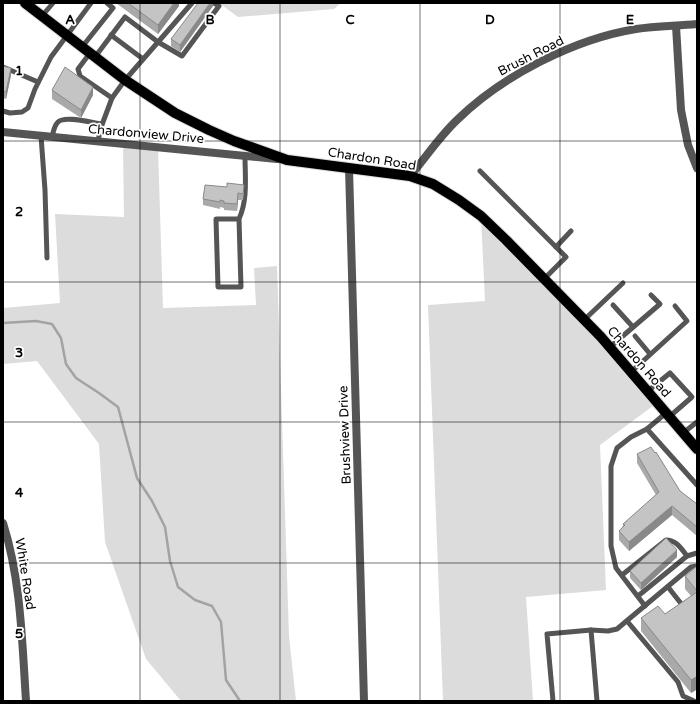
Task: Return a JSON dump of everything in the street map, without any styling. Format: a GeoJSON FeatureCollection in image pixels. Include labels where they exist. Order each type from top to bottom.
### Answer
{"type":"FeatureCollection","features":[{"type":"Feature","properties":{"kind":"main road","name":"Chardon Road"},"geometry":{"type":"LineString","coordinates":[[25,3],[125,80],[176,113],[209,130],[234,141],[287,160],[410,176],[433,184],[459,200],[480,216],[506,240],[610,347],[697,449]]}},
{"type":"Feature","properties":{"kind":"street","name":"Brush Road"},"geometry":{"type":"LineString","coordinates":[[410,176],[456,121],[482,98],[504,82],[545,59],[594,39],[637,29],[697,24]]}},
{"type":"Feature","properties":{"kind":"street"},"geometry":{"type":"LineString","coordinates":[[676,26],[681,110],[688,145],[697,168]]}},
{"type":"Feature","properties":{"kind":"street","name":"Chardonview Drive"},"geometry":{"type":"LineString","coordinates":[[3,132],[287,160]]}},
{"type":"Feature","properties":{"kind":"street","name":"Brushview Drive"},"geometry":{"type":"LineString","coordinates":[[350,168],[364,701]]}},
{"type":"Feature","properties":{"kind":"street","name":"White Road"},"geometry":{"type":"LineString","coordinates":[[3,523],[10,545],[19,600],[26,701]]}},
{"type":"Feature","properties":{"kind":"lane"},"geometry":{"type":"LineString","coordinates":[[42,16],[53,3]]}},
{"type":"Feature","properties":{"kind":"lane"},"geometry":{"type":"LineString","coordinates":[[3,111],[10,113],[22,112],[28,108],[38,82],[51,57],[91,3]]}},
{"type":"Feature","properties":{"kind":"lane"},"geometry":{"type":"LineString","coordinates":[[107,3],[113,8],[78,69],[80,76],[112,98]]}},
{"type":"Feature","properties":{"kind":"lane"},"geometry":{"type":"LineString","coordinates":[[98,142],[100,130],[112,98],[125,80],[192,3]]}},
{"type":"Feature","properties":{"kind":"lane"},"geometry":{"type":"LineString","coordinates":[[89,52],[111,35],[125,17],[158,42],[182,56],[219,6],[214,3]]}},
{"type":"Feature","properties":{"kind":"lane"},"geometry":{"type":"LineString","coordinates":[[111,35],[143,59]]}},
{"type":"Feature","properties":{"kind":"lane"},"geometry":{"type":"LineString","coordinates":[[3,67],[38,82]]}},
{"type":"Feature","properties":{"kind":"lane"},"geometry":{"type":"LineString","coordinates":[[52,137],[58,122],[65,118],[102,124]]}},
{"type":"Feature","properties":{"kind":"lane"},"geometry":{"type":"LineString","coordinates":[[41,136],[45,190],[47,258]]}},
{"type":"Feature","properties":{"kind":"lane"},"geometry":{"type":"LineString","coordinates":[[239,219],[216,219],[218,287],[241,286],[239,219],[244,208],[246,196],[245,156]]}},
{"type":"Feature","properties":{"kind":"lane"},"geometry":{"type":"LineString","coordinates":[[480,171],[566,257],[544,278]]}},
{"type":"Feature","properties":{"kind":"lane"},"geometry":{"type":"LineString","coordinates":[[556,247],[571,231]]}},
{"type":"Feature","properties":{"kind":"lane"},"geometry":{"type":"LineString","coordinates":[[584,320],[623,283]]}},
{"type":"Feature","properties":{"kind":"lane"},"geometry":{"type":"LineString","coordinates":[[610,347],[660,304],[651,295]]}},
{"type":"Feature","properties":{"kind":"lane"},"geometry":{"type":"LineString","coordinates":[[613,305],[633,327]]}},
{"type":"Feature","properties":{"kind":"lane"},"geometry":{"type":"LineString","coordinates":[[631,372],[687,321],[675,306]]}},
{"type":"Feature","properties":{"kind":"lane"},"geometry":{"type":"LineString","coordinates":[[635,336],[650,354]]}},
{"type":"Feature","properties":{"kind":"lane"},"geometry":{"type":"LineString","coordinates":[[648,392],[670,373],[692,397],[668,415],[617,448],[611,466],[611,546],[616,568],[638,596],[647,604],[655,608]]}},
{"type":"Feature","properties":{"kind":"lane"},"geometry":{"type":"LineString","coordinates":[[683,433],[697,422]]}},
{"type":"Feature","properties":{"kind":"lane"},"geometry":{"type":"LineString","coordinates":[[647,429],[697,485]]}},
{"type":"Feature","properties":{"kind":"lane"},"geometry":{"type":"LineString","coordinates":[[622,575],[666,540],[671,540],[677,543],[687,556]]}},
{"type":"Feature","properties":{"kind":"lane"},"geometry":{"type":"LineString","coordinates":[[638,596],[687,556],[697,553]]}},
{"type":"Feature","properties":{"kind":"lane"},"geometry":{"type":"LineString","coordinates":[[553,701],[547,634],[591,630],[608,631],[618,629],[691,568],[697,566]]}},
{"type":"Feature","properties":{"kind":"lane"},"geometry":{"type":"LineString","coordinates":[[668,587],[683,606],[677,611]]}},
{"type":"Feature","properties":{"kind":"lane"},"geometry":{"type":"LineString","coordinates":[[627,621],[678,682],[683,696],[694,701]]}},
{"type":"Feature","properties":{"kind":"lane"},"geometry":{"type":"LineString","coordinates":[[591,630],[597,701]]}},
{"type":"Feature","properties":{"kind":"shaded area"},"geometry":{"type":"Polygon","coordinates":[[[219,3],[341,3],[334,9],[238,17],[219,3]]]}},
{"type":"Feature","properties":{"kind":"shaded area"},"geometry":{"type":"Polygon","coordinates":[[[123,144],[158,148],[163,308],[256,305],[254,268],[277,266],[289,636],[296,701],[181,701],[146,659],[105,542],[99,444],[37,361],[3,364],[3,308],[60,303],[55,214],[124,217],[123,144]]]}},
{"type":"Feature","properties":{"kind":"shaded area"},"geometry":{"type":"Polygon","coordinates":[[[481,216],[657,403],[600,445],[606,590],[526,597],[533,701],[443,701],[428,305],[485,301],[481,216]]]}},
{"type":"Feature","properties":{"kind":"building"},"geometry":{"type":"Polygon","coordinates":[[[128,3],[174,3],[158,25],[128,3]]]}},
{"type":"Feature","properties":{"kind":"building"},"geometry":{"type":"Polygon","coordinates":[[[198,3],[210,3],[180,45],[171,39],[198,3]]]}},
{"type":"Feature","properties":{"kind":"building"},"geometry":{"type":"Polygon","coordinates":[[[3,66],[11,68],[6,92],[3,91],[3,66]]]}},
{"type":"Feature","properties":{"kind":"building"},"geometry":{"type":"Polygon","coordinates":[[[65,67],[93,87],[81,110],[52,90],[65,67]]]}},
{"type":"Feature","properties":{"kind":"building"},"geometry":{"type":"Polygon","coordinates":[[[227,183],[244,185],[243,194],[238,193],[237,204],[224,203],[224,201],[220,200],[220,202],[203,199],[205,185],[227,187],[227,183]]]}},
{"type":"Feature","properties":{"kind":"building"},"geometry":{"type":"Polygon","coordinates":[[[651,447],[655,453],[656,452],[680,491],[697,504],[697,527],[672,506],[629,542],[619,531],[625,525],[623,524],[659,492],[637,454],[651,447]]]}},
{"type":"Feature","properties":{"kind":"building"},"geometry":{"type":"Polygon","coordinates":[[[666,538],[677,550],[641,583],[630,571],[666,538]]]}},
{"type":"Feature","properties":{"kind":"building"},"geometry":{"type":"Polygon","coordinates":[[[697,566],[697,591],[685,576],[697,566]]]}},
{"type":"Feature","properties":{"kind":"building"},"geometry":{"type":"Polygon","coordinates":[[[697,592],[697,678],[696,677],[691,680],[641,618],[658,606],[665,614],[697,592]]]}},
{"type":"Feature","properties":{"kind":"waterway"},"geometry":{"type":"LineString","coordinates":[[3,323],[36,321],[52,324],[61,338],[66,364],[76,378],[118,407],[137,478],[152,501],[165,527],[170,561],[178,587],[195,600],[212,606],[221,622],[226,680],[240,701]]}}]}
